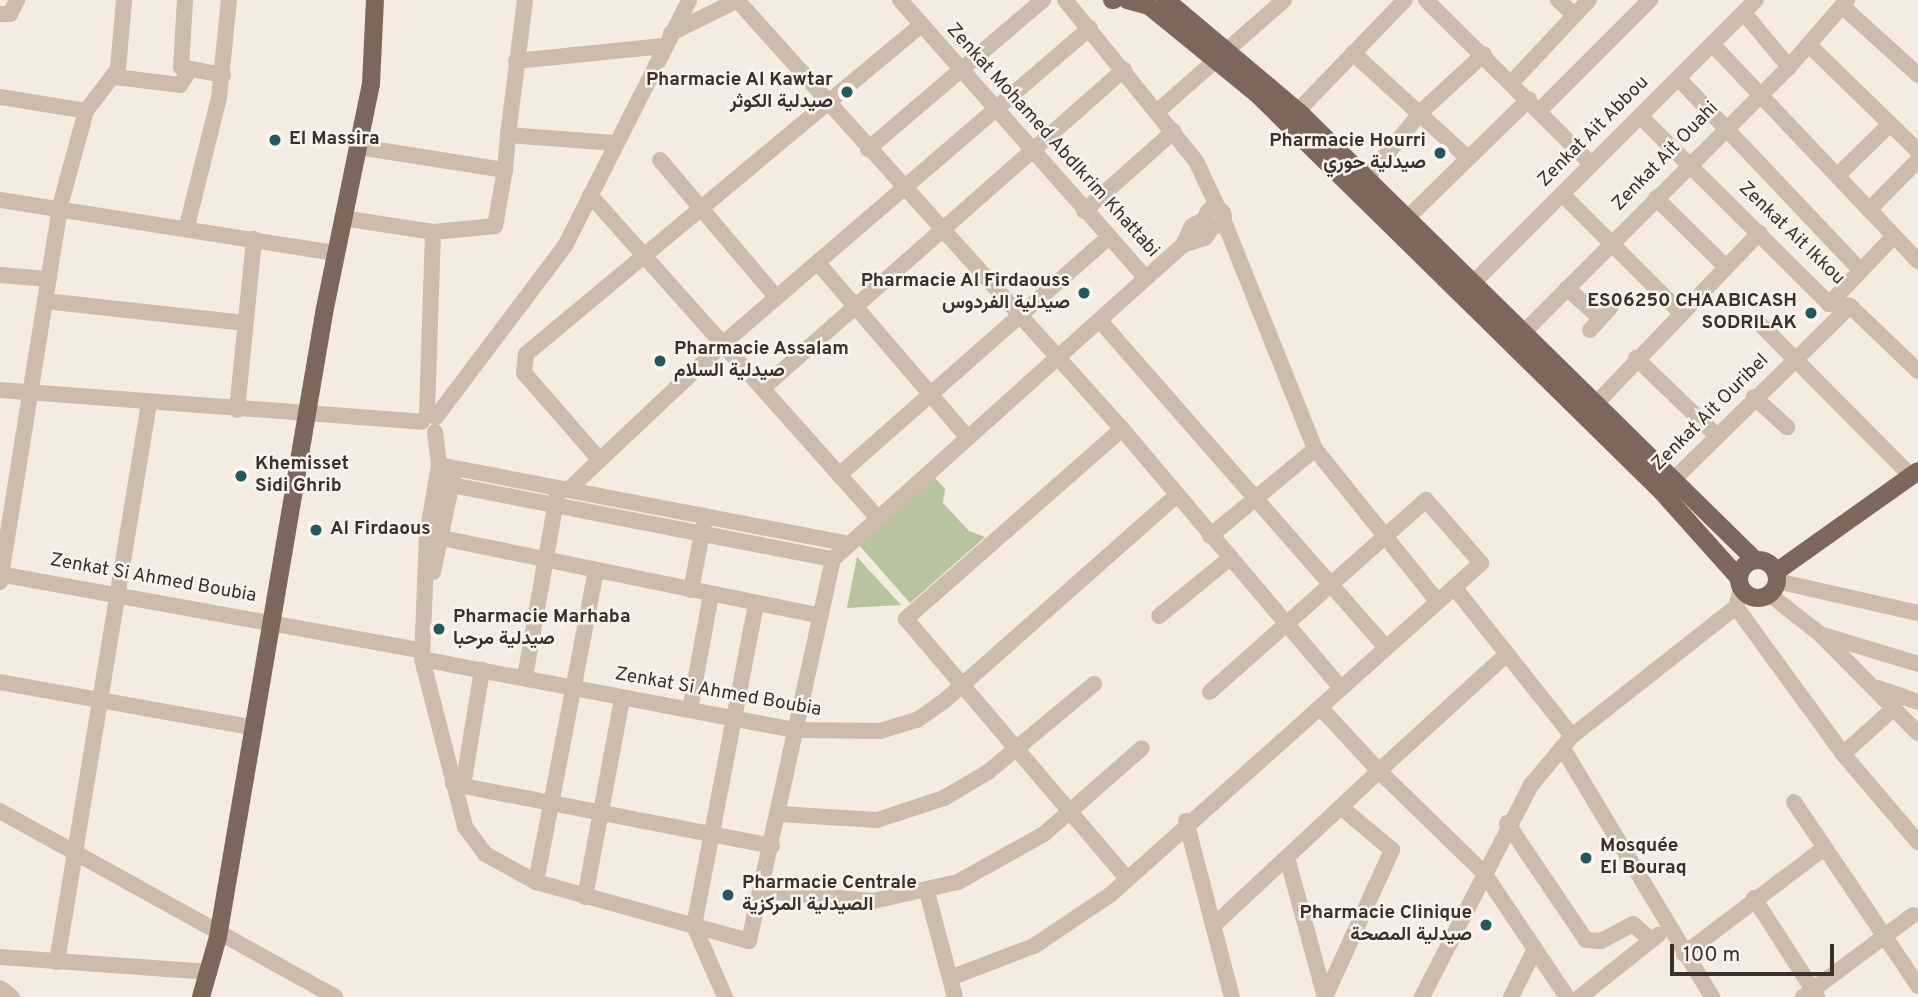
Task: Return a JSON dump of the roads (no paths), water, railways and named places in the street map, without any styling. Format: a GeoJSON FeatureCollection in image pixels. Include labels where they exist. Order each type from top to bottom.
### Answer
{"type":"FeatureCollection","features":[{"type":"Feature","properties":{"kind":"main road"},"geometry":{"type":"LineString","coordinates":[[201,997],[218,937],[274,621],[306,415],[342,218],[359,146],[374,58],[375,0]]}},
{"type":"Feature","properties":{"kind":"main road"},"geometry":{"type":"LineString","coordinates":[[1127,0],[1149,6],[1224,55]]}},
{"type":"Feature","properties":{"kind":"main road"},"geometry":{"type":"LineString","coordinates":[[1166,0],[1518,337],[1589,410],[1754,597],[1914,473]]}},
{"type":"Feature","properties":{"kind":"main road"},"geometry":{"type":"LineString","coordinates":[[1291,117],[1367,178],[1401,224]]}},
{"type":"Feature","properties":{"kind":"main road"},"geometry":{"type":"LineString","coordinates":[[1589,410],[1674,477],[1774,582]]}},
{"type":"Feature","properties":{"kind":"main road"},"geometry":{"type":"LineString","coordinates":[[1740,583],[1755,560]]}},
{"type":"Feature","properties":{"kind":"street"},"geometry":{"type":"LineString","coordinates":[[0,14],[10,14],[18,0]]}},
{"type":"Feature","properties":{"kind":"street"},"geometry":{"type":"LineString","coordinates":[[1,577],[60,206],[86,111],[115,77],[124,0]]}},
{"type":"Feature","properties":{"kind":"street"},"geometry":{"type":"LineString","coordinates":[[185,0],[181,67],[188,73],[223,75]]}},
{"type":"Feature","properties":{"kind":"street"},"geometry":{"type":"LineString","coordinates":[[187,226],[223,75],[229,0]]}},
{"type":"Feature","properties":{"kind":"street"},"geometry":{"type":"LineString","coordinates":[[342,218],[432,232],[495,226],[505,170],[525,0]]}},
{"type":"Feature","properties":{"kind":"street"},"geometry":{"type":"LineString","coordinates":[[430,422],[553,264],[689,0]]}},
{"type":"Feature","properties":{"kind":"street"},"geometry":{"type":"LineString","coordinates":[[516,61],[667,40],[738,0],[902,189],[1122,429],[1210,536],[1288,622],[1340,687]]}},
{"type":"Feature","properties":{"kind":"street","name":"Zenkat Mohamed Abdlkrim Khattabi"},"geometry":{"type":"LineString","coordinates":[[900,0],[1146,278]]}},
{"type":"Feature","properties":{"kind":"street"},"geometry":{"type":"LineString","coordinates":[[869,149],[1043,0]]}},
{"type":"Feature","properties":{"kind":"street"},"geometry":{"type":"LineString","coordinates":[[1065,0],[1196,161],[1222,241],[1238,256],[1315,449],[1382,540],[1437,601]]}},
{"type":"Feature","properties":{"kind":"street"},"geometry":{"type":"LineString","coordinates":[[1158,111],[1284,0]]}},
{"type":"Feature","properties":{"kind":"street"},"geometry":{"type":"LineString","coordinates":[[1291,117],[1405,0]]}},
{"type":"Feature","properties":{"kind":"street"},"geometry":{"type":"LineString","coordinates":[[1426,0],[1484,54],[1591,164]]}},
{"type":"Feature","properties":{"kind":"street"},"geometry":{"type":"LineString","coordinates":[[1558,0],[1574,15]]}},
{"type":"Feature","properties":{"kind":"street"},"geometry":{"type":"LineString","coordinates":[[1512,82],[1589,0]]}},
{"type":"Feature","properties":{"kind":"street","name":"Zenkat Ait Abbou"},"geometry":{"type":"LineString","coordinates":[[1467,288],[1756,0]]}},
{"type":"Feature","properties":{"kind":"street"},"geometry":{"type":"LineString","coordinates":[[1401,224],[1467,157],[1534,105],[1645,2]]}},
{"type":"Feature","properties":{"kind":"street"},"geometry":{"type":"LineString","coordinates":[[1845,3],[1918,75]]}},
{"type":"Feature","properties":{"kind":"street","name":"Zenkat Ait Ouahi"},"geometry":{"type":"LineString","coordinates":[[1518,337],[1723,127],[1789,67],[1845,3]]}},
{"type":"Feature","properties":{"kind":"street"},"geometry":{"type":"LineString","coordinates":[[1744,13],[1789,67]]}},
{"type":"Feature","properties":{"kind":"street"},"geometry":{"type":"LineString","coordinates":[[599,459],[522,363],[699,206],[825,100],[921,25]]}},
{"type":"Feature","properties":{"kind":"street"},"geometry":{"type":"LineString","coordinates":[[525,677],[545,560],[561,494],[726,341],[1090,28]]}},
{"type":"Feature","properties":{"kind":"street"},"geometry":{"type":"LineString","coordinates":[[1712,44],[1757,97],[1838,175],[1918,261]]}},
{"type":"Feature","properties":{"kind":"street"},"geometry":{"type":"LineString","coordinates":[[1809,45],[1918,151]]}},
{"type":"Feature","properties":{"kind":"street"},"geometry":{"type":"LineString","coordinates":[[1353,53],[1422,111],[1467,157]]}},
{"type":"Feature","properties":{"kind":"street"},"geometry":{"type":"LineString","coordinates":[[1367,178],[1422,111],[1484,54]]}},
{"type":"Feature","properties":{"kind":"street"},"geometry":{"type":"LineString","coordinates":[[764,387],[938,229],[1124,70]]}},
{"type":"Feature","properties":{"kind":"street"},"geometry":{"type":"LineString","coordinates":[[115,77],[180,85],[188,73]]}},
{"type":"Feature","properties":{"kind":"street"},"geometry":{"type":"LineString","coordinates":[[1678,78],[1858,268]]}},
{"type":"Feature","properties":{"kind":"street"},"geometry":{"type":"LineString","coordinates":[[0,97],[86,111]]}},
{"type":"Feature","properties":{"kind":"street","name":"Zenkat Ait Ikkou"},"geometry":{"type":"LineString","coordinates":[[1640,117],[1829,304],[1850,306],[1918,371]]}},
{"type":"Feature","properties":{"kind":"street"},"geometry":{"type":"LineString","coordinates":[[1838,175],[1890,124]]}},
{"type":"Feature","properties":{"kind":"street"},"geometry":{"type":"LineString","coordinates":[[1084,211],[1174,131]]}},
{"type":"Feature","properties":{"kind":"street"},"geometry":{"type":"LineString","coordinates":[[508,135],[614,144]]}},
{"type":"Feature","properties":{"kind":"street"},"geometry":{"type":"LineString","coordinates":[[359,146],[505,170]]}},
{"type":"Feature","properties":{"kind":"street"},"geometry":{"type":"LineString","coordinates":[[660,160],[776,297]]}},
{"type":"Feature","properties":{"kind":"street"},"geometry":{"type":"LineString","coordinates":[[1870,209],[1918,160]]}},
{"type":"Feature","properties":{"kind":"street"},"geometry":{"type":"LineString","coordinates":[[1562,194],[1613,242],[1680,312]]}},
{"type":"Feature","properties":{"kind":"street"},"geometry":{"type":"LineString","coordinates":[[590,195],[646,251],[875,515]]}},
{"type":"Feature","properties":{"kind":"street"},"geometry":{"type":"LineString","coordinates":[[1656,198],[1725,266]]}},
{"type":"Feature","properties":{"kind":"street"},"geometry":{"type":"LineString","coordinates":[[0,200],[60,206],[187,226],[336,253]]}},
{"type":"Feature","properties":{"kind":"street"},"geometry":{"type":"LineString","coordinates":[[432,232],[430,422],[437,473],[434,536],[422,655],[475,843],[499,865],[536,882],[694,926],[752,939],[818,615],[833,558],[843,543],[1101,322],[1182,245],[1205,238],[1214,218]]}},
{"type":"Feature","properties":{"kind":"street"},"geometry":{"type":"LineString","coordinates":[[1589,410],[1680,312],[1759,233]]}},
{"type":"Feature","properties":{"kind":"street"},"geometry":{"type":"LineString","coordinates":[[1829,304],[1858,268],[1893,237]]}},
{"type":"Feature","properties":{"kind":"street"},"geometry":{"type":"LineString","coordinates":[[839,475],[1022,320],[1108,238]]}},
{"type":"Feature","properties":{"kind":"street"},"geometry":{"type":"LineString","coordinates":[[237,410],[254,239]]}},
{"type":"Feature","properties":{"kind":"street"},"geometry":{"type":"LineString","coordinates":[[818,263],[967,437]]}},
{"type":"Feature","properties":{"kind":"street"},"geometry":{"type":"LineString","coordinates":[[0,275],[49,279]]}},
{"type":"Feature","properties":{"kind":"street"},"geometry":{"type":"LineString","coordinates":[[1567,288],[1600,318]]}},
{"type":"Feature","properties":{"kind":"street"},"geometry":{"type":"LineString","coordinates":[[45,301],[245,323]]}},
{"type":"Feature","properties":{"kind":"street","name":"Zenkat Ait Ouribel"},"geometry":{"type":"LineString","coordinates":[[1662,492],[1754,397],[1850,306]]}},
{"type":"Feature","properties":{"kind":"street"},"geometry":{"type":"LineString","coordinates":[[1101,322],[1256,495],[1386,648]]}},
{"type":"Feature","properties":{"kind":"street"},"geometry":{"type":"LineString","coordinates":[[1762,326],[1793,360],[1914,473]]}},
{"type":"Feature","properties":{"kind":"street"},"geometry":{"type":"LineString","coordinates":[[1636,358],[1717,436]]}},
{"type":"Feature","properties":{"kind":"street"},"geometry":{"type":"LineString","coordinates":[[0,390],[306,415],[336,411],[430,422]]}},
{"type":"Feature","properties":{"kind":"street"},"geometry":{"type":"LineString","coordinates":[[1754,397],[1787,427]]}},
{"type":"Feature","properties":{"kind":"street"},"geometry":{"type":"LineString","coordinates":[[57,962],[100,698],[120,596],[149,402]]}},
{"type":"Feature","properties":{"kind":"street"},"geometry":{"type":"LineString","coordinates":[[1122,429],[907,615],[907,624],[1018,746],[1127,879]]}},
{"type":"Feature","properties":{"kind":"street"},"geometry":{"type":"LineString","coordinates":[[1210,536],[1256,495],[1315,449]]}},
{"type":"Feature","properties":{"kind":"street"},"geometry":{"type":"LineString","coordinates":[[437,473],[455,468],[704,525],[833,558]]}},
{"type":"Feature","properties":{"kind":"street"},"geometry":{"type":"LineString","coordinates":[[434,536],[452,486],[455,468]]}},
{"type":"Feature","properties":{"kind":"street"},"geometry":{"type":"LineString","coordinates":[[437,473],[452,486],[561,494]]}},
{"type":"Feature","properties":{"kind":"street","name":"Zenkat Si Ahmed Boubia"},"geometry":{"type":"LineString","coordinates":[[1,577],[274,621],[482,670],[575,687],[622,699],[795,730],[880,731],[917,720],[1176,496]]}},
{"type":"Feature","properties":{"kind":"street"},"geometry":{"type":"LineString","coordinates":[[950,978],[1051,937],[1127,879],[1186,821],[1320,707],[1480,563],[1429,500],[1332,582],[1210,692]]}},
{"type":"Feature","properties":{"kind":"street"},"geometry":{"type":"LineString","coordinates":[[704,525],[843,543]]}},
{"type":"Feature","properties":{"kind":"street"},"geometry":{"type":"LineString","coordinates":[[691,590],[704,525]]}},
{"type":"Feature","properties":{"kind":"street"},"geometry":{"type":"LineString","coordinates":[[434,536],[818,615]]}},
{"type":"Feature","properties":{"kind":"street"},"geometry":{"type":"LineString","coordinates":[[1159,616],[1230,558]]}},
{"type":"Feature","properties":{"kind":"street"},"geometry":{"type":"LineString","coordinates":[[536,882],[596,570]]}},
{"type":"Feature","properties":{"kind":"street"},"geometry":{"type":"LineString","coordinates":[[1774,582],[1910,611],[1918,597]]}},
{"type":"Feature","properties":{"kind":"street"},"geometry":{"type":"LineString","coordinates":[[1774,582],[1820,635],[1876,688],[1918,733]]}},
{"type":"Feature","properties":{"kind":"street"},"geometry":{"type":"LineString","coordinates":[[1422,997],[1507,823],[1567,742],[1736,607],[1740,583]]}},
{"type":"Feature","properties":{"kind":"street"},"geometry":{"type":"LineString","coordinates":[[1454,587],[1507,654],[1567,742],[1684,954],[1712,997]]}},
{"type":"Feature","properties":{"kind":"street"},"geometry":{"type":"LineString","coordinates":[[690,710],[711,594]]}},
{"type":"Feature","properties":{"kind":"street"},"geometry":{"type":"LineString","coordinates":[[724,997],[694,926],[756,603]]}},
{"type":"Feature","properties":{"kind":"street"},"geometry":{"type":"LineString","coordinates":[[1736,607],[1843,754],[1918,842]]}},
{"type":"Feature","properties":{"kind":"street"},"geometry":{"type":"LineString","coordinates":[[1820,635],[1918,664]]}},
{"type":"Feature","properties":{"kind":"street"},"geometry":{"type":"LineString","coordinates":[[1213,926],[1288,860],[1378,771],[1507,654]]}},
{"type":"Feature","properties":{"kind":"street"},"geometry":{"type":"LineString","coordinates":[[458,785],[482,670]]}},
{"type":"Feature","properties":{"kind":"street"},"geometry":{"type":"LineString","coordinates":[[0,682],[255,728]]}},
{"type":"Feature","properties":{"kind":"street"},"geometry":{"type":"LineString","coordinates":[[779,814],[877,820],[944,798],[1018,746],[1094,684]]}},
{"type":"Feature","properties":{"kind":"street"},"geometry":{"type":"LineString","coordinates":[[1876,688],[1918,702]]}},
{"type":"Feature","properties":{"kind":"street"},"geometry":{"type":"LineString","coordinates":[[585,897],[597,814],[622,699]]}},
{"type":"Feature","properties":{"kind":"street"},"geometry":{"type":"LineString","coordinates":[[1320,707],[1378,771],[1484,873],[1533,953],[1567,997]]}},
{"type":"Feature","properties":{"kind":"street"},"geometry":{"type":"LineString","coordinates":[[1843,754],[1894,708]]}},
{"type":"Feature","properties":{"kind":"street"},"geometry":{"type":"LineString","coordinates":[[763,891],[873,901],[927,892],[989,869],[1073,811],[1142,748]]}},
{"type":"Feature","properties":{"kind":"street"},"geometry":{"type":"LineString","coordinates":[[458,785],[772,846]]}},
{"type":"Feature","properties":{"kind":"street"},"geometry":{"type":"LineString","coordinates":[[1794,802],[1883,937],[1916,980]]}},
{"type":"Feature","properties":{"kind":"street"},"geometry":{"type":"LineString","coordinates":[[1288,860],[1325,997],[1392,850],[1342,808]]}},
{"type":"Feature","properties":{"kind":"street"},"geometry":{"type":"LineString","coordinates":[[0,811],[218,937],[335,997]]}},
{"type":"Feature","properties":{"kind":"street"},"geometry":{"type":"LineString","coordinates":[[1186,821],[1231,997]]}},
{"type":"Feature","properties":{"kind":"street"},"geometry":{"type":"LineString","coordinates":[[1507,823],[1586,940],[1601,941],[1633,924],[1651,940]]}},
{"type":"Feature","properties":{"kind":"street"},"geometry":{"type":"LineString","coordinates":[[1684,954],[1754,898],[1824,848]]}},
{"type":"Feature","properties":{"kind":"street"},"geometry":{"type":"LineString","coordinates":[[927,892],[955,997]]}},
{"type":"Feature","properties":{"kind":"street"},"geometry":{"type":"LineString","coordinates":[[1754,898],[1811,995],[1913,915]]}},
{"type":"Feature","properties":{"kind":"street"},"geometry":{"type":"LineString","coordinates":[[1580,997],[1669,927]]}},
{"type":"Feature","properties":{"kind":"street"},"geometry":{"type":"LineString","coordinates":[[1511,997],[1533,953]]}},
{"type":"Feature","properties":{"kind":"street"},"geometry":{"type":"LineString","coordinates":[[0,957],[209,972]]}},
{"type":"Feature","properties":{"kind":"street"},"geometry":{"type":"LineString","coordinates":[[0,988],[12,997]]}},
{"type":"Feature","properties":{"kind":"place","name":"Pharmacie Al Kawtar صيدلية الكوثر"},"geometry":{"type":"Point","coordinates":[847,92]}},
{"type":"Feature","properties":{"kind":"place","name":"El Massira"},"geometry":{"type":"Point","coordinates":[275,140]}},
{"type":"Feature","properties":{"kind":"place","name":"Pharmacie Hourri صيدلية حوري"},"geometry":{"type":"Point","coordinates":[1440,153]}},
{"type":"Feature","properties":{"kind":"place","name":"Pharmacie Al Firdaouss صيدلية الفردوس"},"geometry":{"type":"Point","coordinates":[1084,293]}},
{"type":"Feature","properties":{"kind":"place","name":"ES06250 CHAABICASH SODRILAK"},"geometry":{"type":"Point","coordinates":[1811,313]}},
{"type":"Feature","properties":{"kind":"place","name":"Pharmacie Assalam صيدلية السلام"},"geometry":{"type":"Point","coordinates":[660,361]}},
{"type":"Feature","properties":{"kind":"place","name":"Khemisset Sidi Ghrib"},"geometry":{"type":"Point","coordinates":[241,476]}},
{"type":"Feature","properties":{"kind":"place","name":"Al Firdaous"},"geometry":{"type":"Point","coordinates":[316,530]}},
{"type":"Feature","properties":{"kind":"place","name":"Pharmacie Marhaba صيدلية مرحبا"},"geometry":{"type":"Point","coordinates":[439,629]}},
{"type":"Feature","properties":{"kind":"place","name":"Mosquée El Bouraq"},"geometry":{"type":"Point","coordinates":[1586,858]}},
{"type":"Feature","properties":{"kind":"place","name":"Pharmacie Centrale الصيدلية المركزية"},"geometry":{"type":"Point","coordinates":[728,895]}},
{"type":"Feature","properties":{"kind":"place","name":"Pharmacie Clinique صيدلية المصحة"},"geometry":{"type":"Point","coordinates":[1486,925]}}]}
